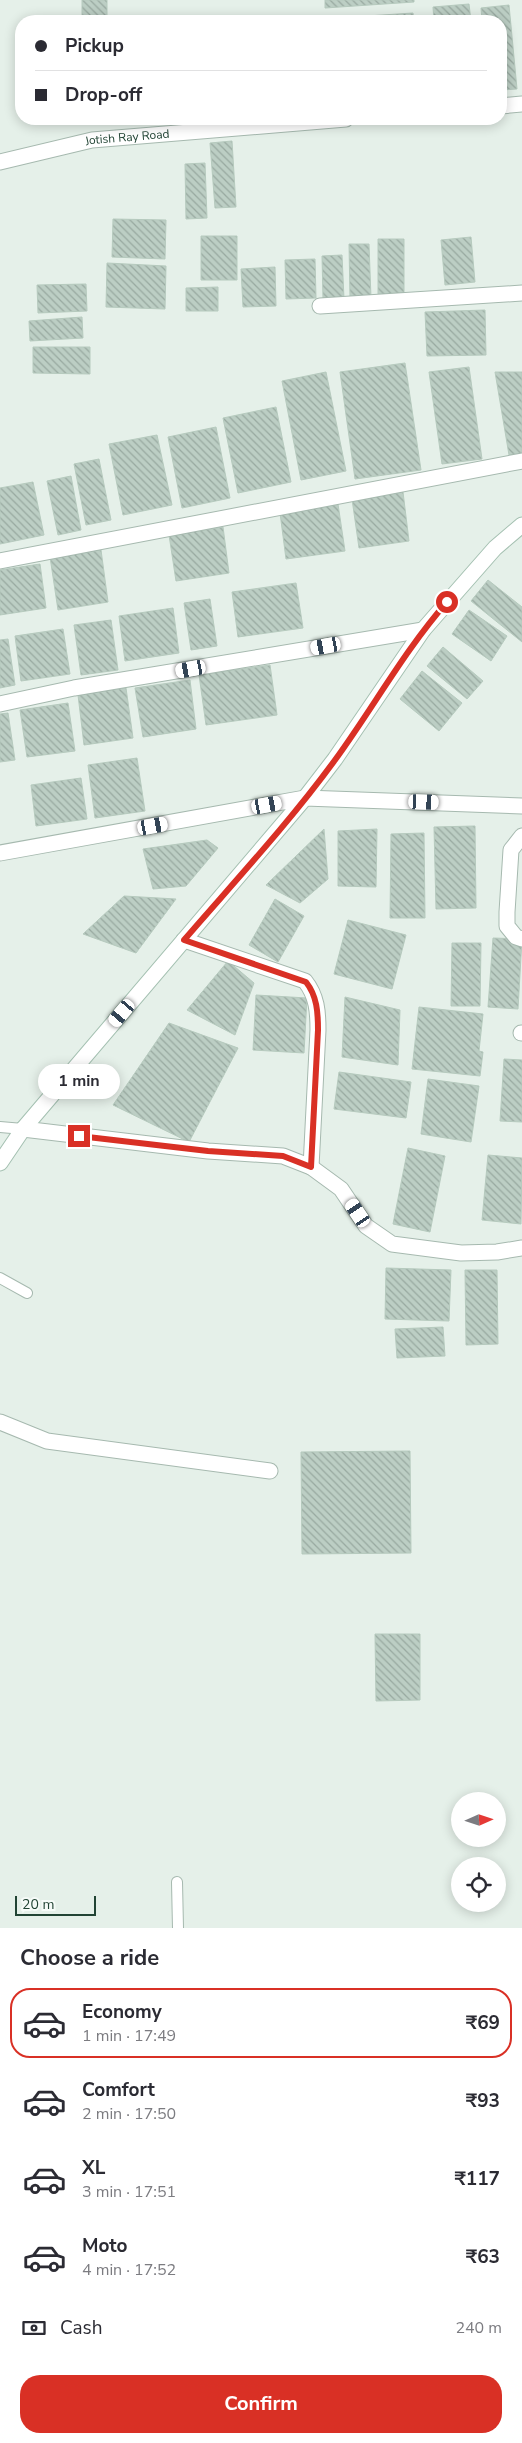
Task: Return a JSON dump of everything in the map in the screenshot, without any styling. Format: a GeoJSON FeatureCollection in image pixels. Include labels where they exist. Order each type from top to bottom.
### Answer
{"type":"FeatureCollection","features":[{"type":"Feature","properties":{"kind":"street"},"geometry":{"type":"LineString","coordinates":[[507,105],[522,104]]}},
{"type":"Feature","properties":{"kind":"street","name":"Jotish Ray Road"},"geometry":{"type":"LineString","coordinates":[[0,162],[92,140],[273,125]]}},
{"type":"Feature","properties":{"kind":"street"},"geometry":{"type":"LineString","coordinates":[[320,306],[522,293]]}},
{"type":"Feature","properties":{"kind":"street"},"geometry":{"type":"LineString","coordinates":[[0,561],[522,461]]}},
{"type":"Feature","properties":{"kind":"street"},"geometry":{"type":"LineString","coordinates":[[0,1163],[24,1129],[305,798],[335,759],[423,630],[495,548],[522,524]]}},
{"type":"Feature","properties":{"kind":"street"},"geometry":{"type":"LineString","coordinates":[[0,704],[74,688],[423,630]]}},
{"type":"Feature","properties":{"kind":"street"},"geometry":{"type":"LineString","coordinates":[[0,853],[305,798],[522,806]]}},
{"type":"Feature","properties":{"kind":"street"},"geometry":{"type":"LineString","coordinates":[[522,836],[512,850],[506,912],[507,926],[516,937],[522,939]]}},
{"type":"Feature","properties":{"kind":"street"},"geometry":{"type":"LineString","coordinates":[[184,940],[306,982],[313,991],[318,1010],[318,1030],[311,1167]]}},
{"type":"Feature","properties":{"kind":"street"},"geometry":{"type":"LineString","coordinates":[[24,1129],[208,1151],[283,1156],[311,1167],[341,1189],[366,1226],[392,1244],[461,1253],[497,1252],[522,1248]]}},
{"type":"Feature","properties":{"kind":"street"},"geometry":{"type":"LineString","coordinates":[[0,1422],[48,1441],[270,1471]]}},
{"type":"Feature","properties":{"kind":"lane"},"geometry":{"type":"LineString","coordinates":[[0,1127],[24,1129]]}},
{"type":"Feature","properties":{"kind":"lane"},"geometry":{"type":"LineString","coordinates":[[0,1278],[27,1293]]}},
{"type":"Feature","properties":{"kind":"lane"},"geometry":{"type":"LineString","coordinates":[[177,1882],[178,1928]]}},
{"type":"Feature","properties":{"kind":"building"},"geometry":{"type":"Polygon","coordinates":[[[82,0],[107,0],[107,15],[82,15],[82,0]]]}},
{"type":"Feature","properties":{"kind":"building"},"geometry":{"type":"Polygon","coordinates":[[[325,0],[414,0],[414,2],[325,8],[325,0]]]}},
{"type":"Feature","properties":{"kind":"building"},"geometry":{"type":"Polygon","coordinates":[[[469,4],[470,15],[434,15],[433,7],[469,4]]]}},
{"type":"Feature","properties":{"kind":"building"},"geometry":{"type":"Polygon","coordinates":[[[509,5],[517,89],[507,90],[507,15],[482,15],[481,8],[509,5]]]}},
{"type":"Feature","properties":{"kind":"building"},"geometry":{"type":"Polygon","coordinates":[[[413,13],[413,15],[382,15],[413,13]]]}},
{"type":"Feature","properties":{"kind":"building"},"geometry":{"type":"Polygon","coordinates":[[[232,141],[236,207],[215,208],[210,143],[232,141]]]}},
{"type":"Feature","properties":{"kind":"building"},"geometry":{"type":"Polygon","coordinates":[[[205,163],[207,218],[186,219],[185,164],[205,163]]]}},
{"type":"Feature","properties":{"kind":"building"},"geometry":{"type":"Polygon","coordinates":[[[113,219],[166,220],[165,259],[112,257],[113,219]]]}},
{"type":"Feature","properties":{"kind":"building"},"geometry":{"type":"Polygon","coordinates":[[[201,236],[237,236],[237,280],[201,280],[201,236]]]}},
{"type":"Feature","properties":{"kind":"building"},"geometry":{"type":"Polygon","coordinates":[[[471,237],[475,282],[445,285],[441,240],[471,237]]]}},
{"type":"Feature","properties":{"kind":"building"},"geometry":{"type":"Polygon","coordinates":[[[378,239],[404,239],[404,297],[378,296],[378,239]]]}},
{"type":"Feature","properties":{"kind":"building"},"geometry":{"type":"Polygon","coordinates":[[[349,244],[369,244],[371,298],[350,298],[349,244]]]}},
{"type":"Feature","properties":{"kind":"building"},"geometry":{"type":"Polygon","coordinates":[[[342,255],[344,299],[323,299],[322,256],[342,255]]]}},
{"type":"Feature","properties":{"kind":"building"},"geometry":{"type":"Polygon","coordinates":[[[315,259],[316,298],[286,299],[285,260],[315,259]]]}},
{"type":"Feature","properties":{"kind":"building"},"geometry":{"type":"Polygon","coordinates":[[[107,263],[166,266],[165,309],[106,307],[107,263]]]}},
{"type":"Feature","properties":{"kind":"building"},"geometry":{"type":"Polygon","coordinates":[[[275,267],[276,306],[243,307],[241,269],[275,267]]]}},
{"type":"Feature","properties":{"kind":"building"},"geometry":{"type":"Polygon","coordinates":[[[86,284],[87,311],[38,313],[37,285],[86,284]]]}},
{"type":"Feature","properties":{"kind":"building"},"geometry":{"type":"Polygon","coordinates":[[[218,287],[218,311],[186,311],[186,288],[218,287]]]}},
{"type":"Feature","properties":{"kind":"building"},"geometry":{"type":"Polygon","coordinates":[[[485,310],[486,355],[427,356],[425,312],[485,310]]]}},
{"type":"Feature","properties":{"kind":"building"},"geometry":{"type":"Polygon","coordinates":[[[82,317],[83,338],[30,341],[29,321],[82,317]]]}},
{"type":"Feature","properties":{"kind":"building"},"geometry":{"type":"Polygon","coordinates":[[[33,347],[90,347],[90,374],[33,373],[33,347]]]}},
{"type":"Feature","properties":{"kind":"building"},"geometry":{"type":"Polygon","coordinates":[[[405,363],[421,470],[355,479],[340,372],[405,363]]]}},
{"type":"Feature","properties":{"kind":"building"},"geometry":{"type":"Polygon","coordinates":[[[469,367],[482,459],[442,464],[429,372],[469,367]]]}},
{"type":"Feature","properties":{"kind":"building"},"geometry":{"type":"Polygon","coordinates":[[[326,372],[346,471],[301,480],[282,381],[326,372]]]}},
{"type":"Feature","properties":{"kind":"building"},"geometry":{"type":"Polygon","coordinates":[[[495,372],[522,372],[522,453],[509,455],[495,372]]]}},
{"type":"Feature","properties":{"kind":"building"},"geometry":{"type":"Polygon","coordinates":[[[276,407],[291,482],[238,493],[223,418],[276,407]]]}},
{"type":"Feature","properties":{"kind":"building"},"geometry":{"type":"Polygon","coordinates":[[[216,427],[230,498],[182,508],[168,437],[216,427]]]}},
{"type":"Feature","properties":{"kind":"building"},"geometry":{"type":"Polygon","coordinates":[[[157,435],[172,505],[123,515],[109,444],[157,435]]]}},
{"type":"Feature","properties":{"kind":"building"},"geometry":{"type":"Polygon","coordinates":[[[99,459],[111,520],[86,525],[74,464],[99,459]]]}},
{"type":"Feature","properties":{"kind":"building"},"geometry":{"type":"Polygon","coordinates":[[[71,476],[81,530],[58,535],[47,481],[71,476]]]}},
{"type":"Feature","properties":{"kind":"building"},"geometry":{"type":"Polygon","coordinates":[[[33,482],[44,535],[0,544],[0,488],[33,482]]]}},
{"type":"Feature","properties":{"kind":"building"},"geometry":{"type":"Polygon","coordinates":[[[403,492],[409,541],[359,548],[352,499],[403,492]]]}},
{"type":"Feature","properties":{"kind":"building"},"geometry":{"type":"Polygon","coordinates":[[[338,504],[345,551],[286,559],[280,513],[338,504]]]}},
{"type":"Feature","properties":{"kind":"building"},"geometry":{"type":"Polygon","coordinates":[[[223,527],[229,573],[176,581],[169,535],[223,527]]]}},
{"type":"Feature","properties":{"kind":"building"},"geometry":{"type":"Polygon","coordinates":[[[101,550],[108,602],[58,610],[50,557],[101,550]]]}},
{"type":"Feature","properties":{"kind":"building"},"geometry":{"type":"Polygon","coordinates":[[[40,564],[46,608],[0,615],[0,570],[40,564]]]}},
{"type":"Feature","properties":{"kind":"building"},"geometry":{"type":"Polygon","coordinates":[[[488,580],[522,607],[522,642],[471,601],[488,580]]]}},
{"type":"Feature","properties":{"kind":"building"},"geometry":{"type":"Polygon","coordinates":[[[296,583],[303,628],[238,637],[232,592],[296,583]]]}},
{"type":"Feature","properties":{"kind":"building"},"geometry":{"type":"Polygon","coordinates":[[[210,599],[217,646],[191,650],[184,603],[210,599]]]}},
{"type":"Feature","properties":{"kind":"building"},"geometry":{"type":"Polygon","coordinates":[[[173,608],[179,653],[125,661],[119,616],[173,608]]]}},
{"type":"Feature","properties":{"kind":"building"},"geometry":{"type":"Polygon","coordinates":[[[469,610],[507,636],[491,661],[452,634],[469,610]]]}},
{"type":"Feature","properties":{"kind":"building"},"geometry":{"type":"Polygon","coordinates":[[[111,620],[118,670],[81,675],[74,625],[111,620]]]}},
{"type":"Feature","properties":{"kind":"building"},"geometry":{"type":"Polygon","coordinates":[[[63,629],[70,674],[21,681],[15,636],[63,629]]]}},
{"type":"Feature","properties":{"kind":"building"},"geometry":{"type":"Polygon","coordinates":[[[8,639],[15,685],[0,688],[0,640],[8,639]]]}},
{"type":"Feature","properties":{"kind":"building"},"geometry":{"type":"Polygon","coordinates":[[[443,647],[483,681],[467,699],[427,666],[443,647]]]}},
{"type":"Feature","properties":{"kind":"building"},"geometry":{"type":"Polygon","coordinates":[[[270,665],[277,715],[206,725],[199,675],[270,665]]]}},
{"type":"Feature","properties":{"kind":"building"},"geometry":{"type":"Polygon","coordinates":[[[422,671],[462,703],[439,731],[400,699],[422,671]]]}},
{"type":"Feature","properties":{"kind":"building"},"geometry":{"type":"Polygon","coordinates":[[[190,680],[196,729],[143,737],[135,688],[190,680]]]}},
{"type":"Feature","properties":{"kind":"building"},"geometry":{"type":"Polygon","coordinates":[[[126,688],[133,738],[84,745],[78,695],[126,688]]]}},
{"type":"Feature","properties":{"kind":"building"},"geometry":{"type":"Polygon","coordinates":[[[68,703],[75,751],[27,757],[20,710],[68,703]]]}},
{"type":"Feature","properties":{"kind":"building"},"geometry":{"type":"Polygon","coordinates":[[[8,713],[15,760],[0,762],[0,714],[8,713]]]}},
{"type":"Feature","properties":{"kind":"building"},"geometry":{"type":"Polygon","coordinates":[[[137,758],[145,811],[95,818],[88,765],[137,758]]]}},
{"type":"Feature","properties":{"kind":"building"},"geometry":{"type":"Polygon","coordinates":[[[81,778],[87,819],[36,826],[31,785],[81,778]]]}},
{"type":"Feature","properties":{"kind":"building"},"geometry":{"type":"Polygon","coordinates":[[[475,826],[476,908],[436,909],[434,827],[475,826]]]}},
{"type":"Feature","properties":{"kind":"building"},"geometry":{"type":"Polygon","coordinates":[[[324,829],[328,879],[300,903],[266,885],[324,829]]]}},
{"type":"Feature","properties":{"kind":"building"},"geometry":{"type":"Polygon","coordinates":[[[377,829],[376,887],[338,886],[338,831],[377,829]]]}},
{"type":"Feature","properties":{"kind":"building"},"geometry":{"type":"Polygon","coordinates":[[[424,833],[425,918],[390,918],[391,834],[424,833]]]}},
{"type":"Feature","properties":{"kind":"building"},"geometry":{"type":"Polygon","coordinates":[[[207,840],[218,848],[186,886],[153,889],[143,849],[207,840]]]}},
{"type":"Feature","properties":{"kind":"building"},"geometry":{"type":"Polygon","coordinates":[[[124,896],[176,899],[136,953],[83,934],[124,896]]]}},
{"type":"Feature","properties":{"kind":"building"},"geometry":{"type":"Polygon","coordinates":[[[275,899],[304,916],[278,962],[249,945],[275,899]]]}},
{"type":"Feature","properties":{"kind":"building"},"geometry":{"type":"Polygon","coordinates":[[[348,920],[406,935],[392,989],[334,974],[348,920]]]}},
{"type":"Feature","properties":{"kind":"building"},"geometry":{"type":"Polygon","coordinates":[[[493,938],[522,939],[518,1009],[488,1007],[493,938]]]}},
{"type":"Feature","properties":{"kind":"building"},"geometry":{"type":"Polygon","coordinates":[[[452,943],[481,943],[480,1006],[451,1006],[452,943]]]}},
{"type":"Feature","properties":{"kind":"building"},"geometry":{"type":"Polygon","coordinates":[[[228,961],[254,983],[235,1035],[187,1010],[228,961]]]}},
{"type":"Feature","properties":{"kind":"building"},"geometry":{"type":"Polygon","coordinates":[[[256,995],[307,998],[304,1053],[253,1050],[256,995]]]}},
{"type":"Feature","properties":{"kind":"building"},"geometry":{"type":"Polygon","coordinates":[[[345,997],[400,1010],[398,1065],[342,1057],[345,997]]]}},
{"type":"Feature","properties":{"kind":"building"},"geometry":{"type":"Polygon","coordinates":[[[419,1007],[483,1014],[479,1051],[483,1052],[480,1076],[412,1069],[419,1007]]]}},
{"type":"Feature","properties":{"kind":"building"},"geometry":{"type":"Polygon","coordinates":[[[169,1023],[238,1048],[189,1142],[113,1105],[169,1023]]]}},
{"type":"Feature","properties":{"kind":"building"},"geometry":{"type":"Polygon","coordinates":[[[504,1059],[522,1060],[522,1122],[500,1121],[504,1059]]]}},
{"type":"Feature","properties":{"kind":"building"},"geometry":{"type":"Polygon","coordinates":[[[339,1072],[411,1082],[406,1118],[334,1109],[339,1072]]]}},
{"type":"Feature","properties":{"kind":"building"},"geometry":{"type":"Polygon","coordinates":[[[428,1079],[479,1086],[471,1142],[421,1134],[428,1079]]]}},
{"type":"Feature","properties":{"kind":"building"},"geometry":{"type":"Polygon","coordinates":[[[408,1148],[445,1156],[430,1232],[393,1224],[408,1148]]]}},
{"type":"Feature","properties":{"kind":"building"},"geometry":{"type":"Polygon","coordinates":[[[488,1155],[522,1158],[521,1224],[482,1220],[488,1155]]]}},
{"type":"Feature","properties":{"kind":"building"},"geometry":{"type":"Polygon","coordinates":[[[386,1268],[451,1270],[449,1321],[385,1319],[386,1268]]]}},
{"type":"Feature","properties":{"kind":"building"},"geometry":{"type":"Polygon","coordinates":[[[465,1270],[497,1270],[498,1344],[466,1345],[465,1270]]]}},
{"type":"Feature","properties":{"kind":"building"},"geometry":{"type":"Polygon","coordinates":[[[443,1327],[445,1356],[397,1358],[395,1329],[443,1327]]]}},
{"type":"Feature","properties":{"kind":"building"},"geometry":{"type":"Polygon","coordinates":[[[410,1451],[411,1553],[302,1554],[301,1452],[410,1451]]]}},
{"type":"Feature","properties":{"kind":"building"},"geometry":{"type":"Polygon","coordinates":[[[375,1634],[420,1634],[420,1700],[376,1701],[375,1634]]]}},
{"type":"Feature","properties":{"kind":"route"},"geometry":{"type":"LineString","coordinates":[[79,1136],[208,1151],[283,1156],[311,1167],[318,1030],[318,1010],[313,991],[306,982],[292,976],[184,940],[305,798],[335,759],[423,630],[447,602]]}}]}
